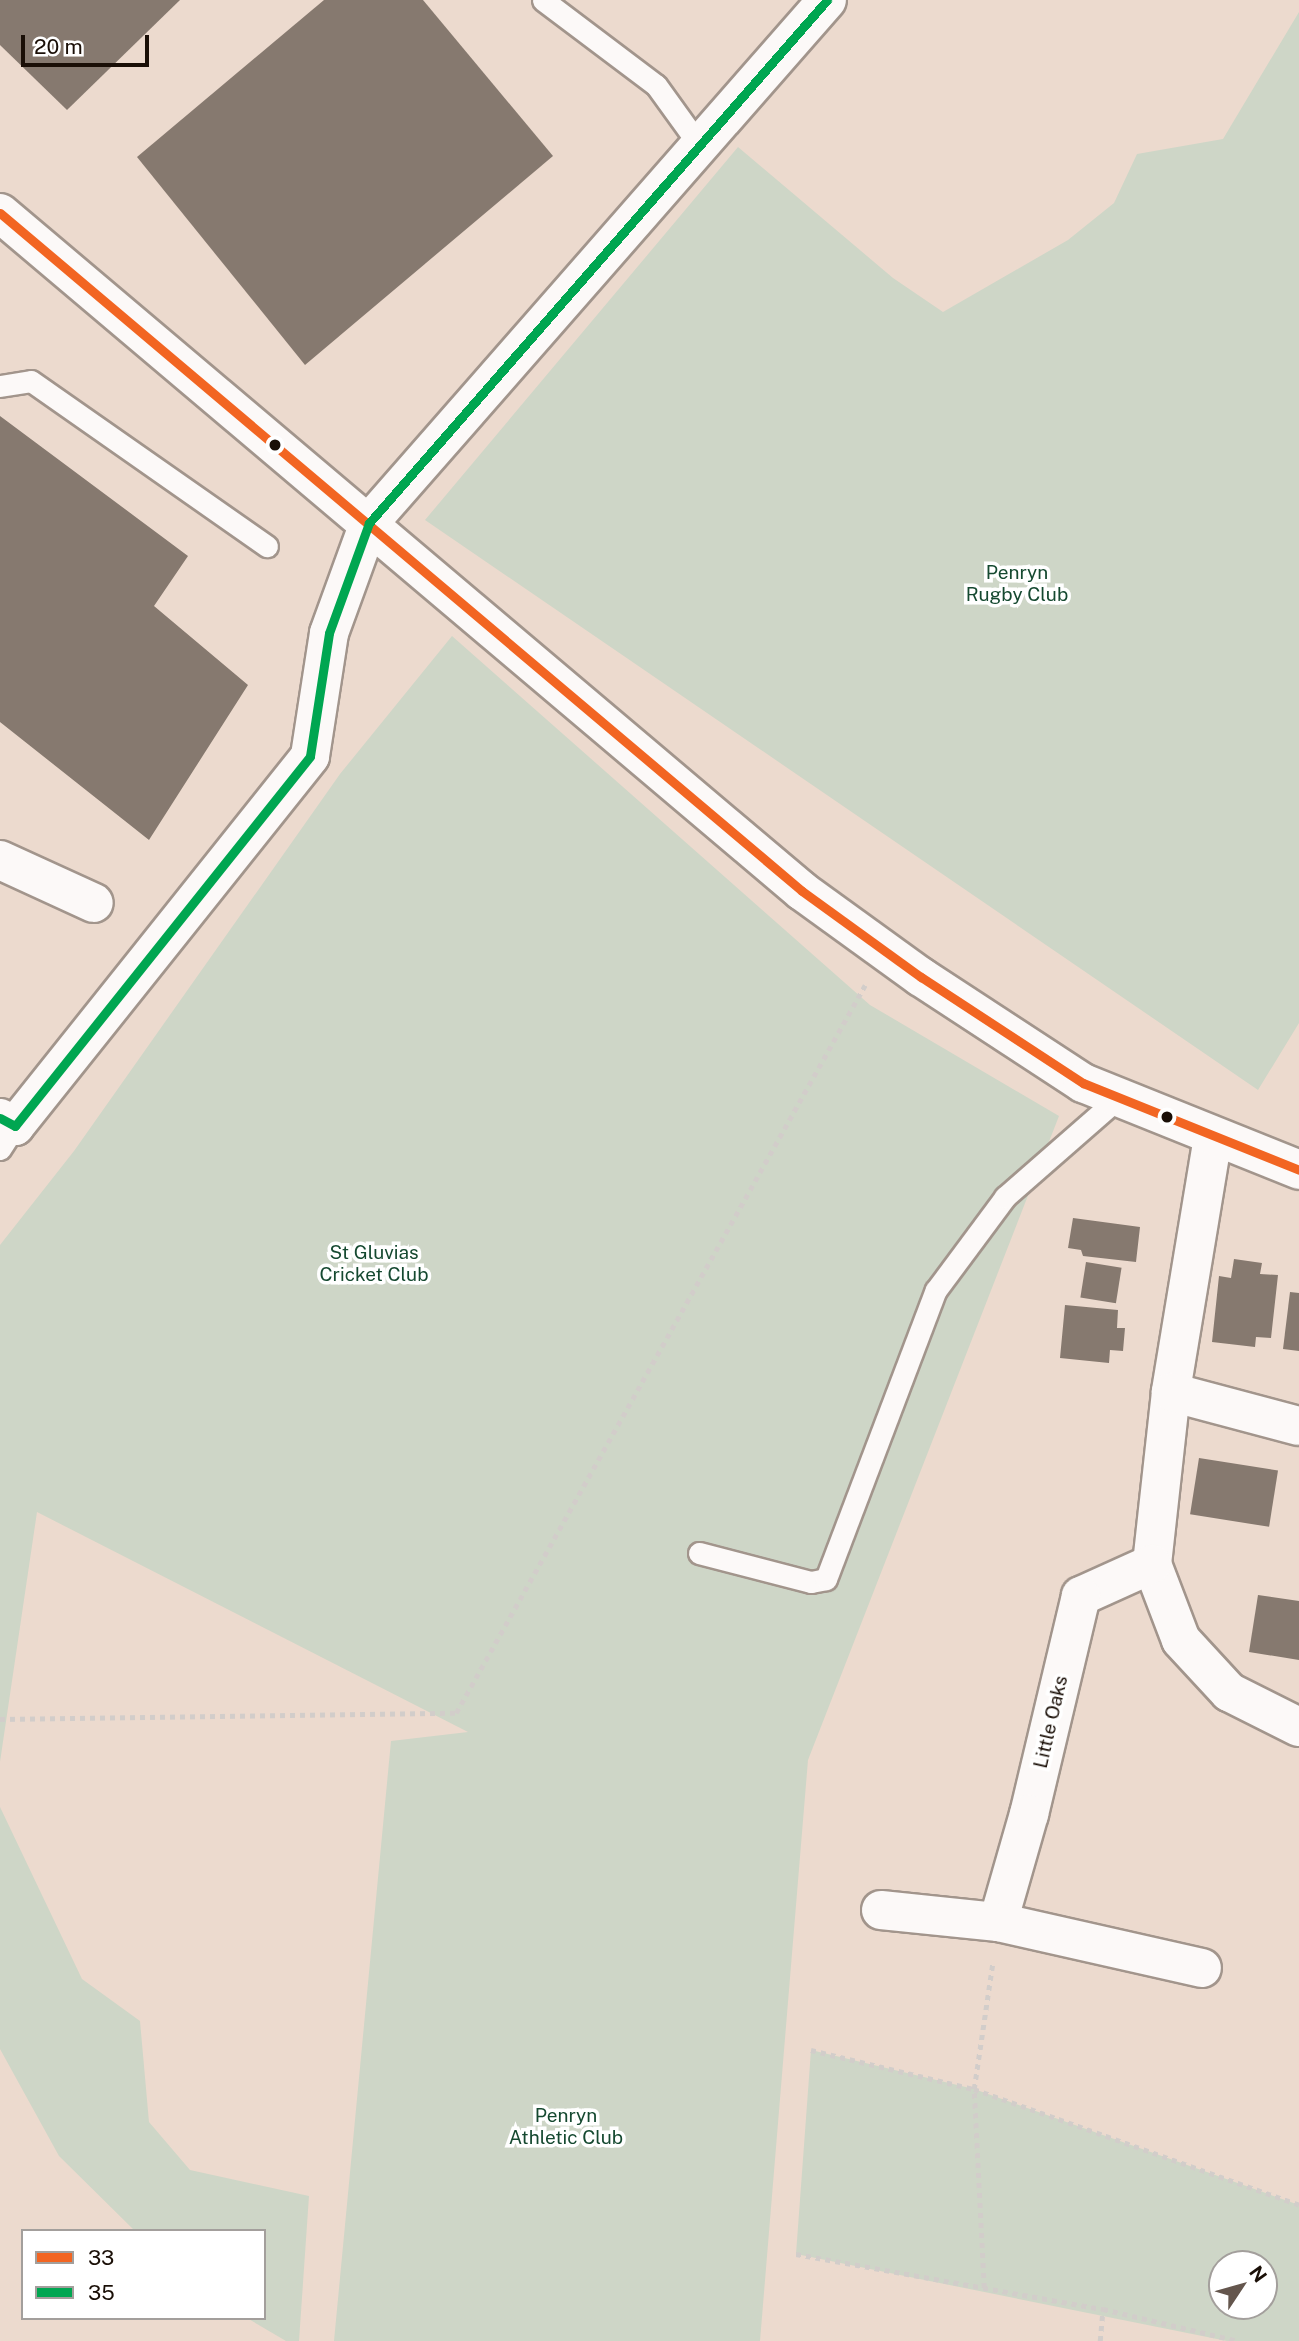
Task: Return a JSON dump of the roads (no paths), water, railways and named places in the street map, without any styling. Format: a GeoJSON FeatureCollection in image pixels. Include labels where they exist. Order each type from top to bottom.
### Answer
{"type":"FeatureCollection","features":[{"type":"Feature","properties":{"kind":"street"},"geometry":{"type":"LineString","coordinates":[[5,1131],[310,756],[329,633],[369,523],[827,0]]}},
{"type":"Feature","properties":{"kind":"street"},"geometry":{"type":"LineString","coordinates":[[0,213],[802,891],[884,950],[1083,1083],[1213,1138],[1299,1170]]}},
{"type":"Feature","properties":{"kind":"street"},"geometry":{"type":"LineString","coordinates":[[0,860],[94,903]]}},
{"type":"Feature","properties":{"kind":"street"},"geometry":{"type":"LineString","coordinates":[[1213,1138],[1171,1392],[1152,1564],[1181,1640],[1229,1692],[1299,1727]]}},
{"type":"Feature","properties":{"kind":"street"},"geometry":{"type":"LineString","coordinates":[[1171,1392],[1299,1426]]}},
{"type":"Feature","properties":{"kind":"street","name":"Little Oaks"},"geometry":{"type":"LineString","coordinates":[[998,1922],[1082,1596],[1152,1564]]}},
{"type":"Feature","properties":{"kind":"street"},"geometry":{"type":"LineString","coordinates":[[881,1910],[998,1922],[1202,1968]]}},
{"type":"Feature","properties":{"kind":"lane"},"geometry":{"type":"LineString","coordinates":[[543,0],[656,85],[700,146]]}},
{"type":"Feature","properties":{"kind":"lane"},"geometry":{"type":"LineString","coordinates":[[0,386],[31,381],[267,546]]}},
{"type":"Feature","properties":{"kind":"lane"},"geometry":{"type":"LineString","coordinates":[[699,1553],[811,1582],[826,1579],[936,1290],[1005,1197],[1118,1098]]}},
{"type":"Feature","properties":{"kind":"park label","name":"Penryn Rugby Club"},"geometry":{"type":"Point","coordinates":[1017,584]}},
{"type":"Feature","properties":{"kind":"park label","name":"St Gluvias Cricket Club"},"geometry":{"type":"Point","coordinates":[374,1264]}},
{"type":"Feature","properties":{"kind":"park label","name":"Penryn Athletic Club"},"geometry":{"type":"Point","coordinates":[566,2127]}}]}
